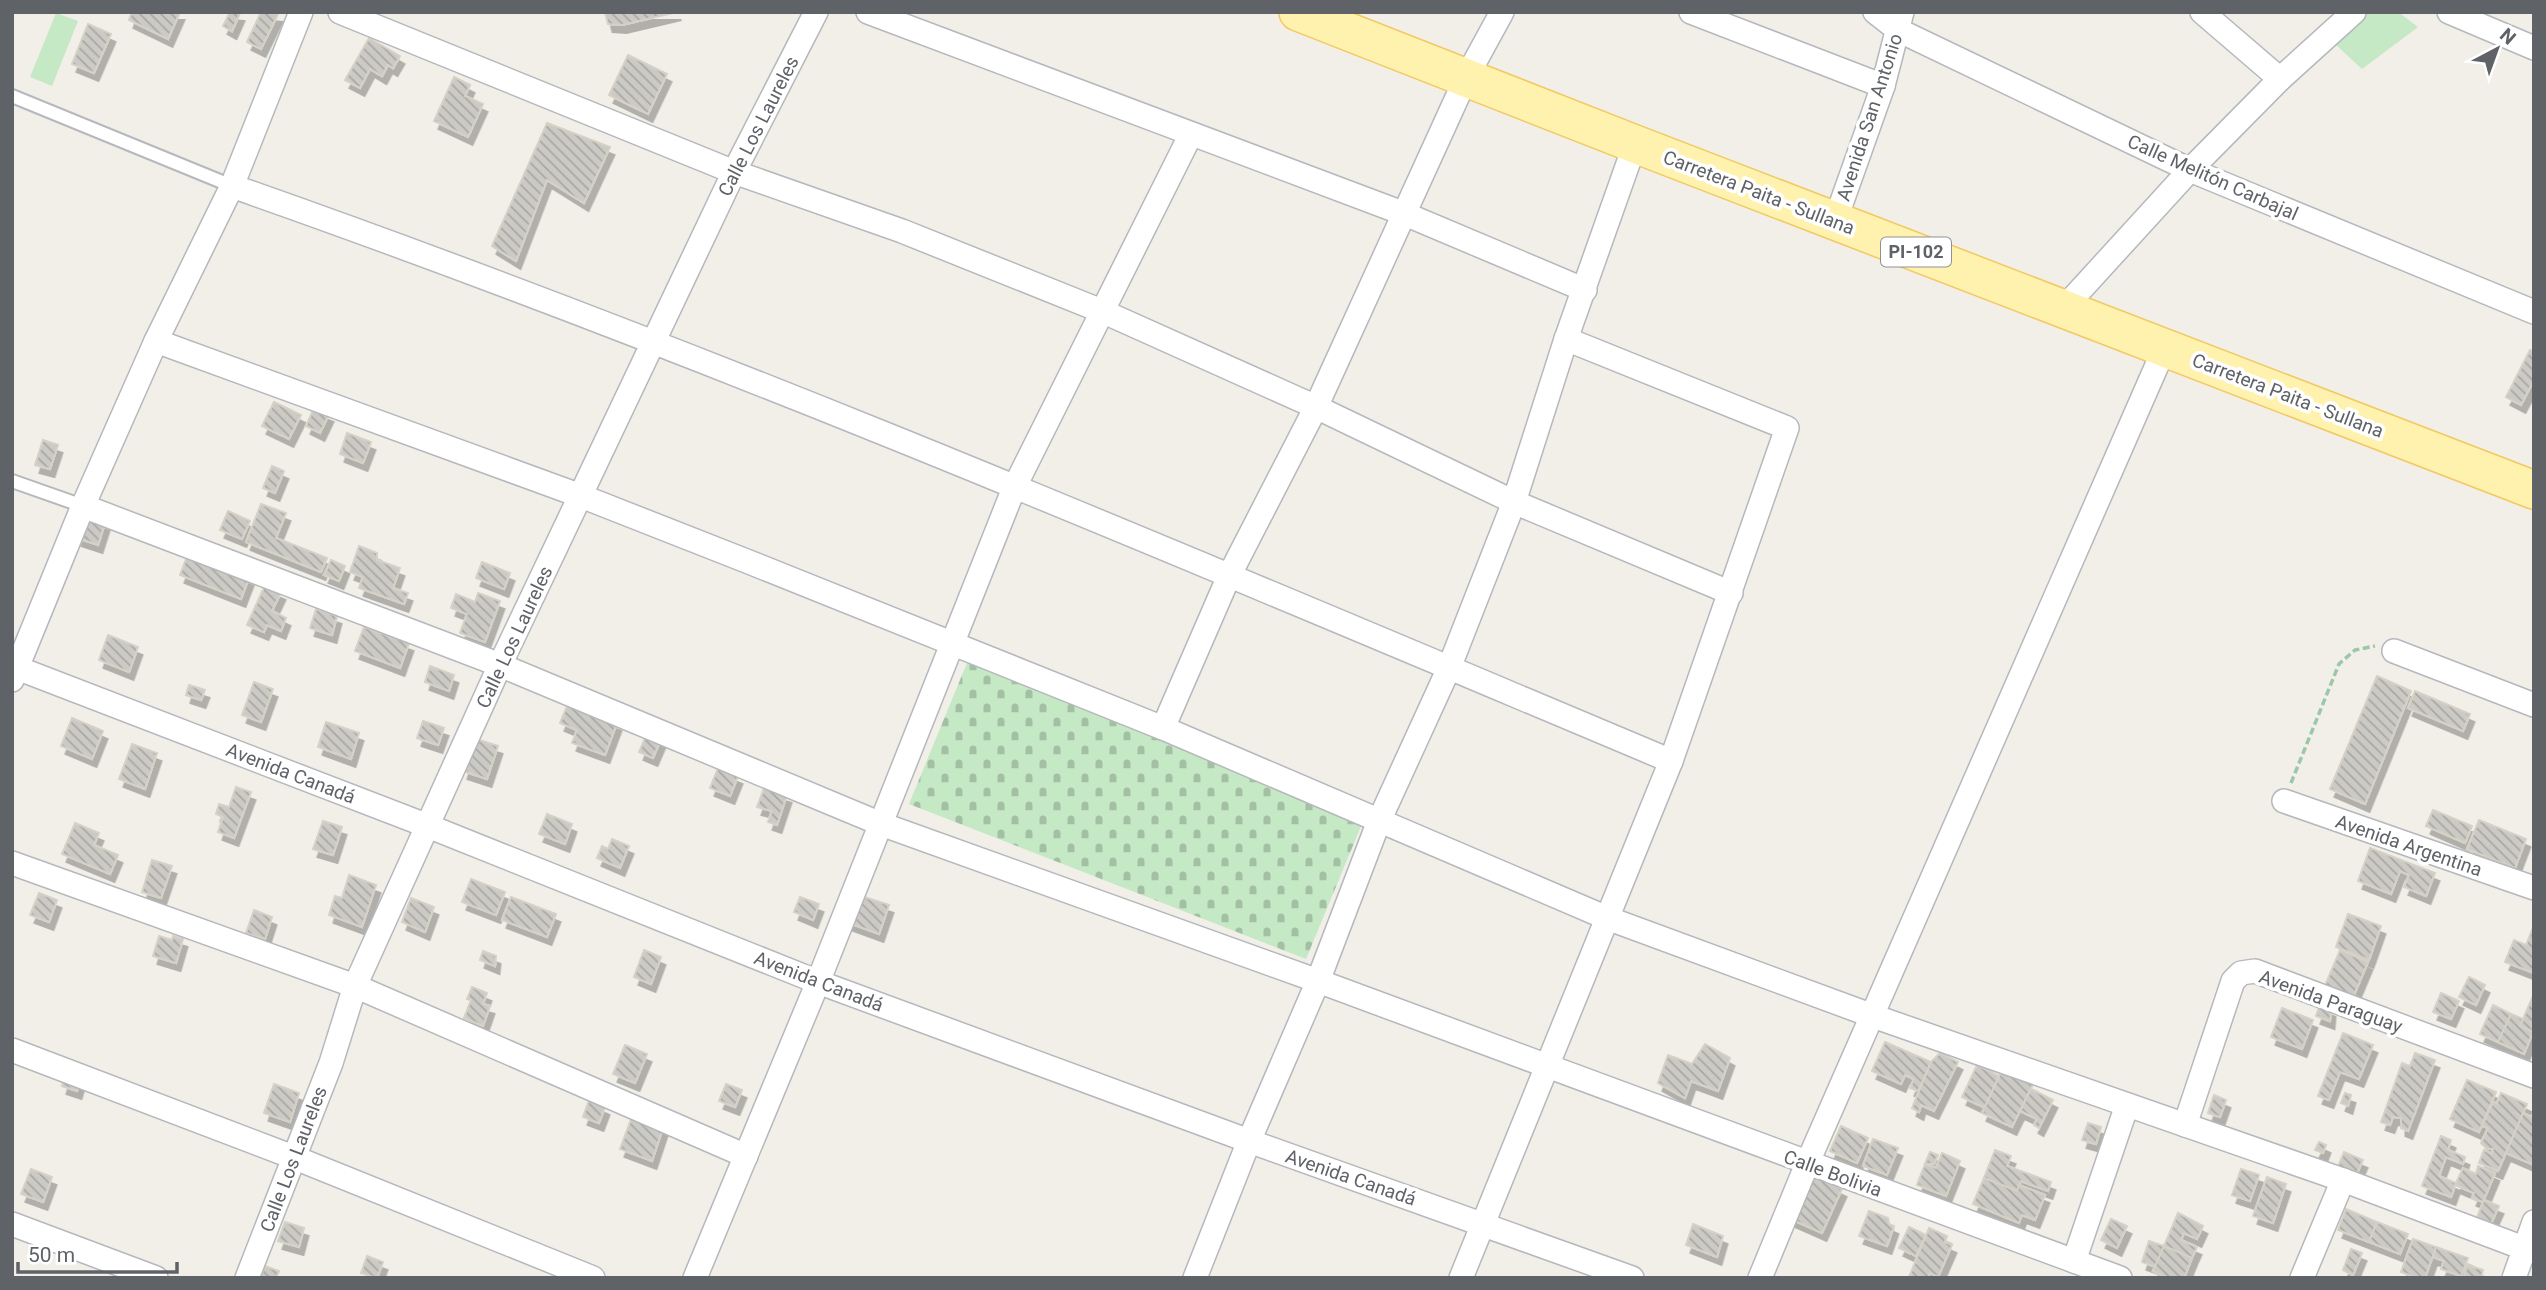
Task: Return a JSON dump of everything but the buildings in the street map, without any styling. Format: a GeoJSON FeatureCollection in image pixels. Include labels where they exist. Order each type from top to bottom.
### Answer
{"type":"FeatureCollection","features":[{"type":"Feature","properties":{"kind":"main road","name":"Carretera Paita - Sullana"},"geometry":{"type":"LineString","coordinates":[[1298,12],[2534,490]]}},
{"type":"Feature","properties":{"kind":"street"},"geometry":{"type":"LineString","coordinates":[[14,671],[156,341],[232,186],[301,12]]}},
{"type":"Feature","properties":{"kind":"street"},"geometry":{"type":"LineString","coordinates":[[340,12],[734,172],[902,231],[1104,312],[1514,502],[1731,593]]}},
{"type":"Feature","properties":{"kind":"street","name":"Calle Los Laureles"},"geometry":{"type":"LineString","coordinates":[[247,1278],[331,1063],[355,986],[500,665],[734,172],[816,12]]}},
{"type":"Feature","properties":{"kind":"street"},"geometry":{"type":"LineString","coordinates":[[868,12],[1405,214],[1585,290]]}},
{"type":"Feature","properties":{"kind":"street"},"geometry":{"type":"LineString","coordinates":[[1163,728],[1229,576],[1316,408],[1465,78],[1502,12]]}},
{"type":"Feature","properties":{"kind":"street"},"geometry":{"type":"LineString","coordinates":[[1691,12],[1884,86]]}},
{"type":"Feature","properties":{"kind":"street","name":"Calle Melitón Carbajal"},"geometry":{"type":"LineString","coordinates":[[1875,12],[1900,21],[2190,170],[2534,312]]}},
{"type":"Feature","properties":{"kind":"street"},"geometry":{"type":"LineString","coordinates":[[2202,12],[2280,79]]}},
{"type":"Feature","properties":{"kind":"street"},"geometry":{"type":"LineString","coordinates":[[2063,309],[2190,170],[2280,79],[2354,12]]}},
{"type":"Feature","properties":{"kind":"street"},"geometry":{"type":"LineString","coordinates":[[2449,12],[2534,48]]}},
{"type":"Feature","properties":{"kind":"street","name":"Avenida San Antonio"},"geometry":{"type":"LineString","coordinates":[[1835,221],[1884,86],[1900,21]]}},
{"type":"Feature","properties":{"kind":"street"},"geometry":{"type":"LineString","coordinates":[[695,1278],[818,982],[1014,488],[1191,134]]}},
{"type":"Feature","properties":{"kind":"street"},"geometry":{"type":"LineString","coordinates":[[1195,1278],[1249,1141],[1318,981],[1379,821],[1449,668],[1514,502],[1566,339],[1635,144]]}},
{"type":"Feature","properties":{"kind":"street"},"geometry":{"type":"LineString","coordinates":[[232,186],[425,254],[654,341],[1229,576],[1671,761]]}},
{"type":"Feature","properties":{"kind":"street"},"geometry":{"type":"LineString","coordinates":[[1461,1278],[1671,761],[1787,428],[1566,339]]}},
{"type":"Feature","properties":{"kind":"street"},"geometry":{"type":"LineString","coordinates":[[156,341],[581,496],[1163,728],[1607,918],[1873,1016],[2343,1180],[2529,1250]]}},
{"type":"Feature","properties":{"kind":"street"},"geometry":{"type":"LineString","coordinates":[[1760,1278],[1807,1164],[2165,347]]}},
{"type":"Feature","properties":{"kind":"street","name":"Calle Bolivia"},"geometry":{"type":"LineString","coordinates":[[83,506],[500,665],[881,824],[1318,981],[2120,1278]]}},
{"type":"Feature","properties":{"kind":"street"},"geometry":{"type":"LineString","coordinates":[[2394,652],[2534,705]]}},
{"type":"Feature","properties":{"kind":"street","name":"Avenida Canadá"},"geometry":{"type":"LineString","coordinates":[[14,671],[429,827],[818,982],[1249,1141],[1632,1278]]}},
{"type":"Feature","properties":{"kind":"street","name":"Avenida Argentina"},"geometry":{"type":"LineString","coordinates":[[2284,801],[2534,888]]}},
{"type":"Feature","properties":{"kind":"street"},"geometry":{"type":"LineString","coordinates":[[12,863],[355,986],[746,1156]]}},
{"type":"Feature","properties":{"kind":"street","name":"Avenida Paraguay"},"geometry":{"type":"LineString","coordinates":[[2185,1125],[2233,981],[2241,973],[2255,971],[2534,1076]]}},
{"type":"Feature","properties":{"kind":"street"},"geometry":{"type":"LineString","coordinates":[[12,1050],[293,1157],[593,1278]]}},
{"type":"Feature","properties":{"kind":"street"},"geometry":{"type":"LineString","coordinates":[[2074,1261],[2127,1105]]}},
{"type":"Feature","properties":{"kind":"street"},"geometry":{"type":"LineString","coordinates":[[2302,1278],[2343,1180]]}},
{"type":"Feature","properties":{"kind":"street"},"geometry":{"type":"LineString","coordinates":[[2514,1278],[2529,1250],[2534,1222]]}},
{"type":"Feature","properties":{"kind":"street"},"geometry":{"type":"LineString","coordinates":[[12,1224],[156,1278]]}},
{"type":"Feature","properties":{"kind":"lane"},"geometry":{"type":"LineString","coordinates":[[12,96],[232,186]]}},
{"type":"Feature","properties":{"kind":"lane"},"geometry":{"type":"LineString","coordinates":[[12,481],[83,506]]}},
{"type":"Feature","properties":{"kind":"path"},"geometry":{"type":"LineString","coordinates":[[2284,801],[2339,664],[2346,656],[2365,647],[2375,646],[2394,652]]}},
{"type":"Feature","properties":{"kind":"green space"},"geometry":{"type":"Polygon","coordinates":[[[2368,12],[2398,12],[2418,27],[2362,69],[2334,43],[2368,12]]]}},
{"type":"Feature","properties":{"kind":"green space"},"geometry":{"type":"Polygon","coordinates":[[[56,13],[78,21],[52,86],[30,77],[56,13]]]}},
{"type":"Feature","properties":{"kind":"green space"},"geometry":{"type":"Polygon","coordinates":[[[967,663],[1364,819],[1306,959],[909,804],[967,663]]]}}]}
